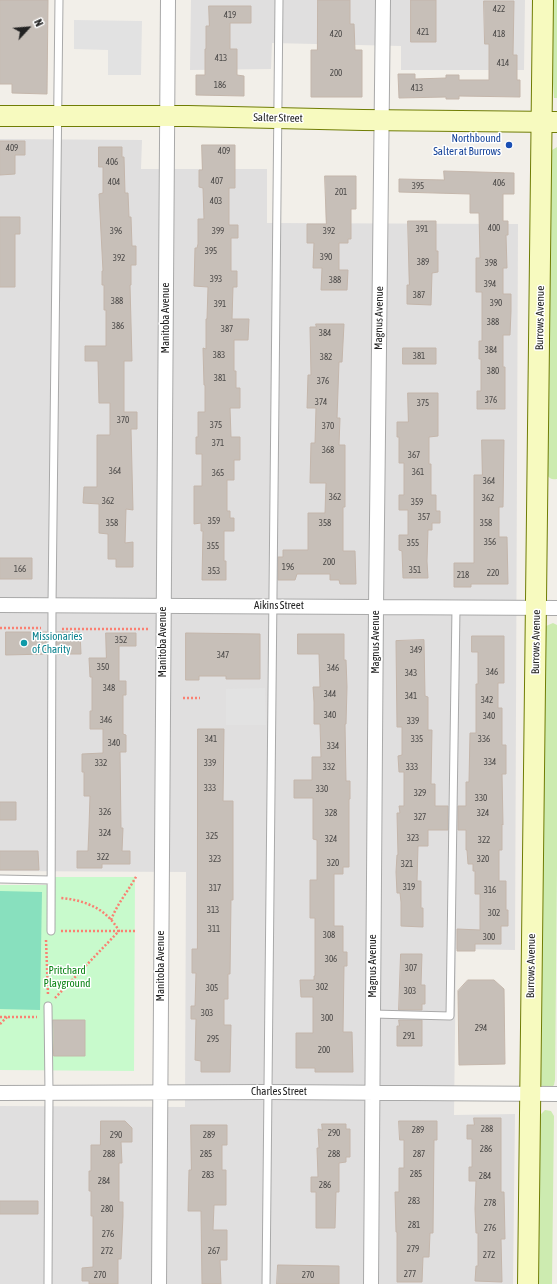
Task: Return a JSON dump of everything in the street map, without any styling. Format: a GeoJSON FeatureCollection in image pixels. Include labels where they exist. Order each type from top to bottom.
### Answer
{"type":"FeatureCollection","features":[{"type":"Feature","properties":{"kind":"street","name":"Manitoba Avenue"},"geometry":{"type":"LineString","coordinates":[[159,1284],[168,0]]}},
{"type":"Feature","properties":{"kind":"street","name":"Magnus Avenue"},"geometry":{"type":"LineString","coordinates":[[371,1284],[376,607],[383,0]]}},
{"type":"Feature","properties":{"kind":"street","name":"Burrows Avenue"},"geometry":{"type":"LineString","coordinates":[[528,1284],[536,608],[549,122],[543,0]]}},
{"type":"Feature","properties":{"kind":"street","name":"Salter Street"},"geometry":{"type":"LineString","coordinates":[[0,116],[167,116],[549,122]]}},
{"type":"Feature","properties":{"kind":"street","name":"Aikins Street"},"geometry":{"type":"LineString","coordinates":[[0,605],[557,608]]}},
{"type":"Feature","properties":{"kind":"street","name":"Charles Street"},"geometry":{"type":"LineString","coordinates":[[0,1093],[160,1094],[268,1092],[557,1094]]}},
{"type":"Feature","properties":{"kind":"lane"},"geometry":{"type":"LineString","coordinates":[[51,931],[52,605],[58,0]]}},
{"type":"Feature","properties":{"kind":"lane"},"geometry":{"type":"LineString","coordinates":[[266,1284],[279,0]]}},
{"type":"Feature","properties":{"kind":"lane"},"geometry":{"type":"LineString","coordinates":[[373,1014],[450,1016],[456,608]]}},
{"type":"Feature","properties":{"kind":"lane"},"geometry":{"type":"LineString","coordinates":[[0,879],[52,880]]}},
{"type":"Feature","properties":{"kind":"lane"},"geometry":{"type":"LineString","coordinates":[[48,1006],[48,1284]]}},
{"type":"Feature","properties":{"kind":"path"},"geometry":{"type":"LineString","coordinates":[[0,628],[164,629]]}},
{"type":"Feature","properties":{"kind":"path"},"geometry":{"type":"LineString","coordinates":[[183,698],[200,698]]}},
{"type":"Feature","properties":{"kind":"path"},"geometry":{"type":"LineString","coordinates":[[111,920],[115,909],[126,895],[137,875]]}},
{"type":"Feature","properties":{"kind":"path"},"geometry":{"type":"LineString","coordinates":[[51,896],[69,898],[92,904],[111,920],[119,931]]}},
{"type":"Feature","properties":{"kind":"path"},"geometry":{"type":"LineString","coordinates":[[48,1006],[46,937],[51,931],[137,931]]}},
{"type":"Feature","properties":{"kind":"path"},"geometry":{"type":"LineString","coordinates":[[48,1006],[119,931]]}},
{"type":"Feature","properties":{"kind":"path"},"geometry":{"type":"LineString","coordinates":[[0,1017],[48,1017]]}},
{"type":"Feature","properties":{"kind":"path"},"geometry":{"type":"LineString","coordinates":[[0,1024],[8,1017]]}},
{"type":"Feature","properties":{"kind":"shaded area"},"geometry":{"type":"Polygon","coordinates":[[[191,0],[525,0],[524,70],[401,70],[401,46],[272,43],[271,69],[190,70],[191,0]]]}},
{"type":"Feature","properties":{"kind":"shaded area"},"geometry":{"type":"Polygon","coordinates":[[[74,20],[142,21],[141,75],[108,75],[108,50],[74,49],[74,20]]]}},
{"type":"Feature","properties":{"kind":"shaded area"},"geometry":{"type":"Polygon","coordinates":[[[0,139],[142,140],[141,169],[267,169],[267,223],[518,224],[515,950],[456,949],[454,1115],[515,1114],[513,1284],[0,1284],[0,1106],[185,1107],[186,872],[0,871],[0,139]]]}},
{"type":"Feature","properties":{"kind":"shaded area"},"geometry":{"type":"Polygon","coordinates":[[[265,688],[266,725],[226,725],[226,689],[265,688]]]}},
{"type":"Feature","properties":{"kind":"green space"},"geometry":{"type":"Polygon","coordinates":[[[552,0],[557,0],[557,98],[554,98],[553,84],[551,84],[552,0]]]}},
{"type":"Feature","properties":{"kind":"green space"},"geometry":{"type":"Polygon","coordinates":[[[557,147],[557,479],[554,479],[547,475],[550,155],[552,150],[557,147]]]}},
{"type":"Feature","properties":{"kind":"green space"},"geometry":{"type":"Polygon","coordinates":[[[553,623],[557,625],[555,1080],[554,1085],[551,1088],[543,1088],[541,1085],[541,1080],[545,631],[546,626],[553,623]]]}},
{"type":"Feature","properties":{"kind":"green space","name":"Pritchard Playground"},"geometry":{"type":"Polygon","coordinates":[[[54,877],[135,877],[134,1071],[0,1070],[0,885],[54,885],[54,877]]]}},
{"type":"Feature","properties":{"kind":"green space"},"geometry":{"type":"Polygon","coordinates":[[[0,891],[42,892],[40,1010],[0,1009],[0,891]]]}},
{"type":"Feature","properties":{"kind":"green space"},"geometry":{"type":"Polygon","coordinates":[[[545,1110],[551,1111],[554,1116],[552,1284],[538,1284],[539,1116],[545,1110]]]}},
{"type":"Feature","properties":{"kind":"building"},"geometry":{"type":"Polygon","coordinates":[[[0,0],[48,0],[47,94],[12,93],[12,84],[0,84],[0,0]]]}},
{"type":"Feature","properties":{"kind":"building"},"geometry":{"type":"Polygon","coordinates":[[[318,0],[350,0],[350,24],[354,24],[355,50],[362,50],[362,97],[311,97],[311,50],[317,50],[318,0]]]}},
{"type":"Feature","properties":{"kind":"building"},"geometry":{"type":"Polygon","coordinates":[[[411,0],[436,0],[436,42],[411,42],[411,0]]]}},
{"type":"Feature","properties":{"kind":"building"},"geometry":{"type":"Polygon","coordinates":[[[484,1],[514,1],[513,55],[517,55],[517,80],[520,80],[520,97],[459,96],[459,99],[446,99],[446,97],[399,98],[398,74],[415,74],[415,79],[446,78],[446,75],[459,75],[459,80],[489,80],[489,44],[485,44],[484,1]]]}},
{"type":"Feature","properties":{"kind":"building"},"geometry":{"type":"Polygon","coordinates":[[[209,6],[251,6],[251,23],[230,23],[230,49],[237,49],[237,75],[244,76],[244,96],[196,95],[196,75],[205,75],[206,26],[209,26],[209,6]]]}},
{"type":"Feature","properties":{"kind":"building"},"geometry":{"type":"Polygon","coordinates":[[[0,141],[25,141],[25,155],[15,155],[15,174],[0,175],[0,141]]]}},
{"type":"Feature","properties":{"kind":"building"},"geometry":{"type":"Polygon","coordinates":[[[202,145],[235,145],[235,188],[229,188],[229,225],[238,225],[238,238],[231,238],[231,271],[237,271],[237,287],[233,287],[232,319],[249,319],[248,340],[234,340],[234,371],[236,371],[236,388],[240,388],[240,408],[230,408],[231,437],[240,437],[240,460],[234,460],[234,480],[227,480],[227,511],[230,511],[230,518],[234,518],[234,531],[224,531],[224,561],[226,561],[226,580],[202,580],[203,531],[201,531],[201,523],[194,524],[194,486],[202,486],[202,454],[196,454],[196,437],[198,437],[198,412],[205,412],[203,348],[206,349],[208,287],[194,286],[195,248],[197,248],[198,244],[198,219],[204,219],[203,188],[199,187],[199,170],[202,170],[202,145]]]}},
{"type":"Feature","properties":{"kind":"building"},"geometry":{"type":"Polygon","coordinates":[[[99,147],[122,147],[122,157],[124,157],[125,193],[128,193],[129,217],[131,217],[132,246],[136,246],[136,265],[131,265],[130,285],[132,361],[124,361],[124,412],[137,412],[137,429],[131,429],[133,510],[126,509],[125,543],[133,542],[133,567],[116,567],[116,559],[108,559],[108,534],[99,533],[99,504],[83,503],[84,487],[97,487],[97,435],[110,435],[110,403],[99,403],[98,361],[85,361],[85,346],[106,346],[106,310],[104,310],[104,285],[102,285],[103,271],[99,194],[103,193],[103,167],[99,167],[99,147]]]}},
{"type":"Feature","properties":{"kind":"building"},"geometry":{"type":"Polygon","coordinates":[[[444,171],[514,173],[514,194],[503,194],[503,221],[508,221],[508,235],[506,235],[507,268],[503,268],[503,294],[511,294],[510,335],[503,335],[505,409],[477,409],[477,391],[481,391],[481,359],[479,359],[479,341],[482,341],[482,292],[476,292],[476,258],[480,258],[479,213],[470,213],[470,194],[399,192],[399,179],[444,180],[444,171]]]}},
{"type":"Feature","properties":{"kind":"building"},"geometry":{"type":"Polygon","coordinates":[[[325,176],[356,176],[356,209],[351,209],[351,239],[348,239],[348,243],[339,243],[339,270],[348,270],[347,290],[321,290],[322,268],[313,268],[314,243],[307,243],[307,224],[326,224],[325,176]]]}},
{"type":"Feature","properties":{"kind":"building"},"geometry":{"type":"Polygon","coordinates":[[[0,217],[20,217],[20,234],[15,234],[15,287],[0,287],[0,217]]]}},
{"type":"Feature","properties":{"kind":"building"},"geometry":{"type":"Polygon","coordinates":[[[408,221],[436,221],[438,272],[432,273],[431,305],[407,304],[407,285],[409,285],[408,221]]]}},
{"type":"Feature","properties":{"kind":"building"},"geometry":{"type":"Polygon","coordinates":[[[316,324],[344,324],[342,362],[339,362],[337,418],[340,418],[339,445],[345,445],[343,551],[355,551],[356,584],[340,584],[339,580],[330,580],[330,574],[297,574],[295,580],[278,580],[278,557],[283,557],[283,550],[308,550],[308,513],[325,513],[326,483],[310,483],[311,443],[315,443],[316,408],[307,408],[308,375],[311,375],[310,327],[316,327],[316,324]]]}},
{"type":"Feature","properties":{"kind":"building"},"geometry":{"type":"Polygon","coordinates":[[[403,348],[436,348],[436,364],[403,364],[403,348]]]}},
{"type":"Feature","properties":{"kind":"building"},"geometry":{"type":"Polygon","coordinates":[[[408,393],[438,393],[438,436],[429,437],[429,464],[431,464],[431,495],[436,495],[436,511],[440,511],[440,523],[432,523],[432,530],[428,530],[428,578],[403,578],[402,551],[399,550],[399,535],[408,535],[408,510],[399,510],[399,495],[404,495],[404,463],[399,463],[399,437],[397,437],[397,422],[408,422],[408,393]]]}},
{"type":"Feature","properties":{"kind":"building"},"geometry":{"type":"Polygon","coordinates":[[[482,440],[504,440],[503,507],[499,507],[499,537],[507,537],[508,584],[471,584],[471,587],[454,587],[454,563],[474,563],[474,475],[482,475],[482,440]]]}},
{"type":"Feature","properties":{"kind":"building"},"geometry":{"type":"Polygon","coordinates":[[[0,558],[32,558],[32,579],[0,579],[0,558]]]}},
{"type":"Feature","properties":{"kind":"building","name":"Missionaries of Charity"},"geometry":{"type":"Polygon","coordinates":[[[6,632],[47,632],[47,654],[6,655],[6,632]]]}},
{"type":"Feature","properties":{"kind":"building"},"geometry":{"type":"Polygon","coordinates":[[[57,632],[80,632],[81,654],[57,654],[57,632]]]}},
{"type":"Feature","properties":{"kind":"building"},"geometry":{"type":"Polygon","coordinates":[[[106,633],[136,633],[136,646],[119,646],[119,681],[126,681],[126,695],[123,695],[123,734],[126,735],[126,752],[120,752],[121,828],[123,828],[122,851],[130,851],[130,864],[102,864],[102,868],[77,868],[77,851],[88,851],[90,796],[84,796],[82,754],[103,753],[103,729],[90,729],[90,711],[92,711],[92,677],[90,677],[89,658],[106,658],[106,633]]]}},
{"type":"Feature","properties":{"kind":"building"},"geometry":{"type":"Polygon","coordinates":[[[186,633],[260,634],[260,679],[226,679],[226,676],[199,676],[199,680],[186,680],[186,633]]]}},
{"type":"Feature","properties":{"kind":"building"},"geometry":{"type":"Polygon","coordinates":[[[298,634],[344,634],[344,660],[346,660],[347,687],[345,724],[346,781],[350,781],[349,867],[343,867],[343,874],[334,874],[334,926],[343,926],[343,952],[347,952],[347,966],[344,966],[343,1032],[352,1032],[353,1072],[315,1072],[315,1068],[296,1068],[296,1033],[313,1033],[313,997],[301,997],[300,980],[314,980],[315,976],[315,918],[310,918],[310,880],[317,880],[317,840],[313,839],[313,798],[294,798],[294,780],[312,780],[312,757],[321,757],[320,724],[314,724],[313,687],[320,687],[319,654],[298,654],[298,634]]]}},
{"type":"Feature","properties":{"kind":"building"},"geometry":{"type":"Polygon","coordinates":[[[472,636],[504,636],[504,683],[498,683],[498,708],[502,708],[502,745],[506,745],[506,774],[502,774],[503,825],[502,824],[502,850],[499,850],[499,881],[506,881],[506,910],[508,910],[508,926],[501,926],[501,944],[475,944],[475,951],[457,951],[457,929],[480,930],[480,894],[475,894],[475,871],[473,871],[473,864],[468,864],[466,830],[458,830],[458,806],[466,806],[466,782],[469,782],[470,733],[476,733],[476,684],[478,684],[478,652],[472,652],[472,636]]]}},
{"type":"Feature","properties":{"kind":"building"},"geometry":{"type":"Polygon","coordinates":[[[424,640],[425,696],[428,697],[428,730],[432,730],[431,784],[435,784],[435,806],[448,806],[448,830],[428,830],[428,846],[418,846],[417,881],[421,881],[423,927],[401,926],[400,893],[397,893],[397,813],[400,813],[399,806],[404,806],[404,772],[399,772],[398,756],[402,755],[402,727],[397,727],[396,641],[424,640]]]}},
{"type":"Feature","properties":{"kind":"building"},"geometry":{"type":"Polygon","coordinates":[[[198,729],[224,729],[223,801],[233,801],[233,900],[231,900],[230,974],[228,974],[228,999],[224,999],[224,1025],[231,1025],[230,1072],[201,1072],[201,1061],[195,1060],[196,1019],[191,1019],[191,1006],[195,1006],[196,973],[192,973],[192,949],[197,949],[198,729]]]}},
{"type":"Feature","properties":{"kind":"building"},"geometry":{"type":"Polygon","coordinates":[[[0,802],[16,802],[16,820],[0,820],[0,802]]]}},
{"type":"Feature","properties":{"kind":"building"},"geometry":{"type":"Polygon","coordinates":[[[0,851],[38,851],[39,870],[0,870],[0,851]]]}},
{"type":"Feature","properties":{"kind":"building"},"geometry":{"type":"Polygon","coordinates":[[[401,954],[422,954],[421,985],[425,985],[425,1004],[422,1004],[422,1010],[399,1010],[401,954]]]}},
{"type":"Feature","properties":{"kind":"building"},"geometry":{"type":"Polygon","coordinates":[[[468,980],[494,980],[504,989],[505,1064],[459,1065],[458,991],[468,980]]]}},
{"type":"Feature","properties":{"kind":"building"},"geometry":{"type":"Polygon","coordinates":[[[53,1020],[85,1020],[85,1056],[54,1056],[53,1020]]]}},
{"type":"Feature","properties":{"kind":"building"},"geometry":{"type":"Polygon","coordinates":[[[399,1020],[422,1020],[422,1046],[397,1046],[397,1026],[399,1026],[399,1020]]]}},
{"type":"Feature","properties":{"kind":"building"},"geometry":{"type":"Polygon","coordinates":[[[474,1118],[501,1118],[501,1192],[504,1192],[505,1239],[501,1239],[502,1282],[475,1281],[476,1266],[478,1266],[478,1233],[476,1233],[475,1209],[476,1181],[469,1181],[469,1167],[472,1167],[472,1139],[467,1139],[467,1125],[474,1125],[474,1118]]]}},
{"type":"Feature","properties":{"kind":"building"},"geometry":{"type":"Polygon","coordinates":[[[101,1121],[125,1121],[132,1128],[132,1142],[121,1142],[122,1163],[119,1163],[119,1202],[123,1202],[123,1216],[121,1259],[118,1259],[118,1284],[89,1284],[89,1281],[82,1281],[82,1268],[93,1267],[93,1216],[91,1216],[89,1171],[91,1171],[91,1145],[100,1145],[101,1121]]]}},
{"type":"Feature","properties":{"kind":"building"},"geometry":{"type":"Polygon","coordinates":[[[399,1121],[437,1121],[437,1140],[434,1140],[433,1233],[430,1233],[429,1257],[423,1257],[422,1282],[397,1282],[395,1192],[399,1192],[399,1168],[404,1168],[404,1140],[400,1140],[399,1121]]]}},
{"type":"Feature","properties":{"kind":"building"},"geometry":{"type":"Polygon","coordinates":[[[322,1124],[346,1124],[346,1129],[350,1129],[350,1157],[346,1157],[346,1162],[339,1163],[339,1192],[336,1192],[335,1228],[316,1228],[316,1192],[311,1192],[311,1177],[318,1177],[318,1129],[322,1130],[322,1124]]]}},
{"type":"Feature","properties":{"kind":"building"},"geometry":{"type":"Polygon","coordinates":[[[191,1125],[227,1125],[227,1145],[222,1145],[222,1170],[226,1170],[226,1205],[214,1205],[213,1230],[227,1230],[227,1260],[220,1260],[221,1284],[202,1284],[201,1211],[188,1211],[189,1170],[191,1170],[191,1125]]]}},
{"type":"Feature","properties":{"kind":"building"},"geometry":{"type":"Polygon","coordinates":[[[0,1201],[38,1201],[38,1214],[0,1214],[0,1201]]]}},
{"type":"Feature","properties":{"kind":"building"},"geometry":{"type":"Polygon","coordinates":[[[278,1265],[339,1266],[339,1284],[277,1284],[278,1265]]]}},
{"type":"Feature","properties":{"kind":"place","name":"Northbound Salter at Burrows"},"geometry":{"type":"Point","coordinates":[509,145]}},
{"type":"Feature","properties":{"kind":"place","name":"Missionaries of Charity"},"geometry":{"type":"Point","coordinates":[24,643]}}]}
